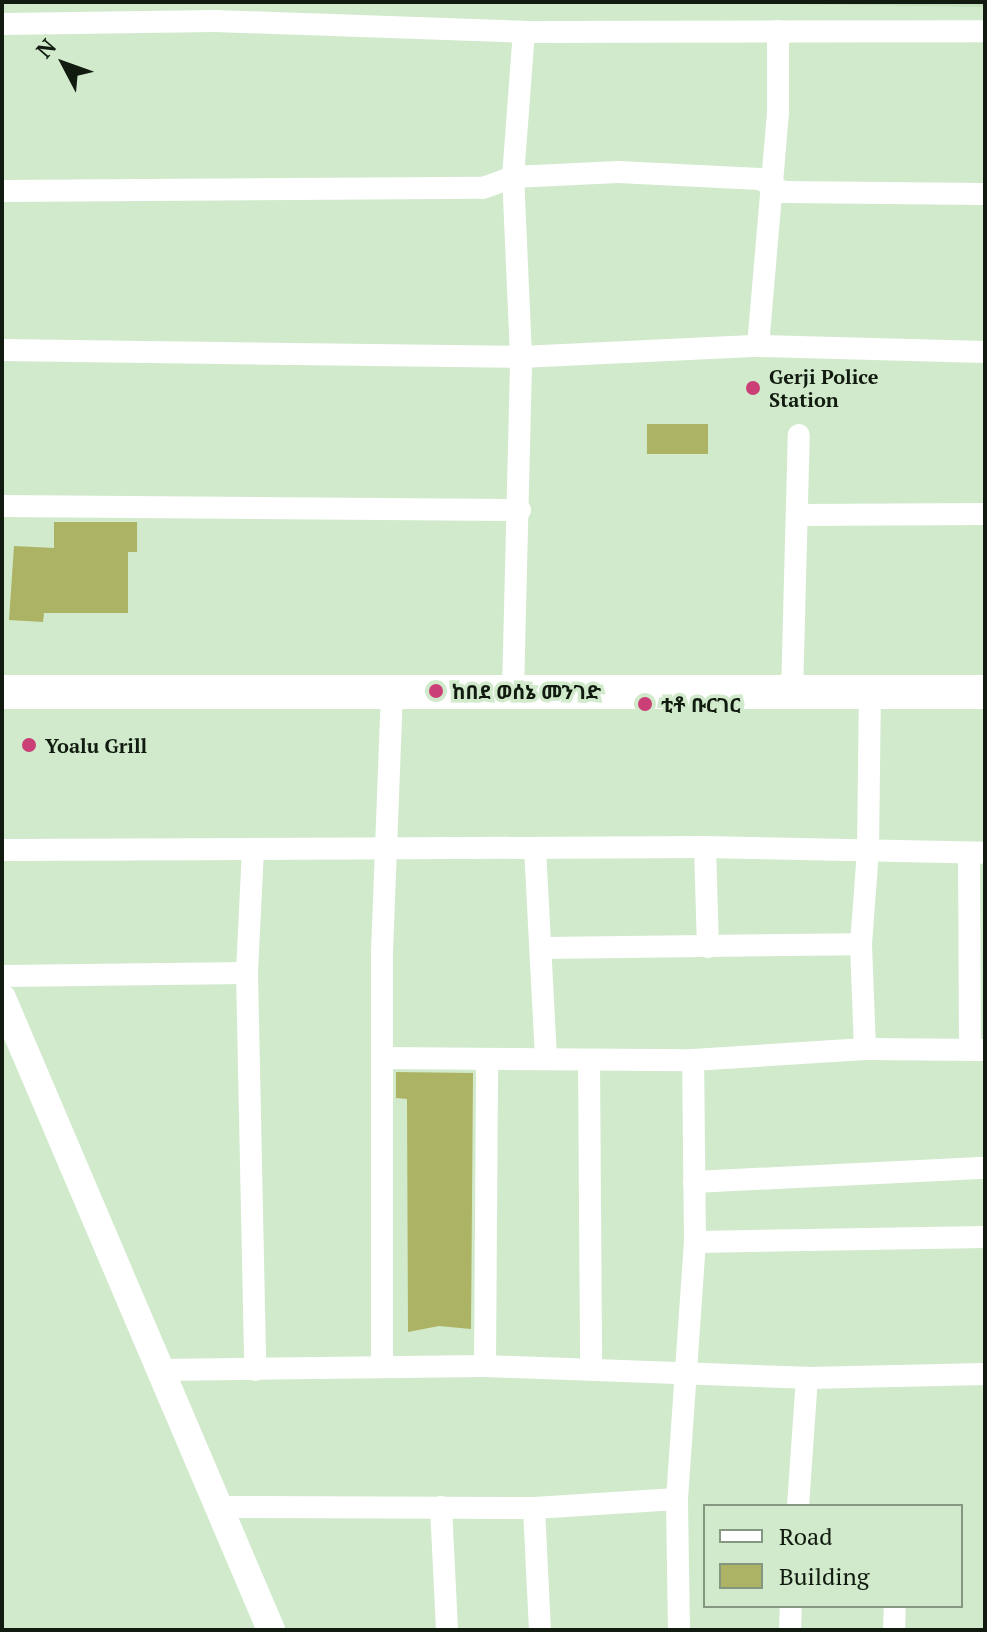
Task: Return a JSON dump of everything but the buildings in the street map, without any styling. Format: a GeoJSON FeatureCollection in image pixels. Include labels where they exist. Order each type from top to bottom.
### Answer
{"type":"FeatureCollection","features":[{"type":"Feature","properties":{"kind":"main road"},"geometry":{"type":"LineString","coordinates":[[2,692],[985,692]]}},
{"type":"Feature","properties":{"kind":"street"},"geometry":{"type":"LineString","coordinates":[[2,24],[231,21],[524,32],[985,31]]}},
{"type":"Feature","properties":{"kind":"street"},"geometry":{"type":"LineString","coordinates":[[758,346],[778,111],[778,31]]}},
{"type":"Feature","properties":{"kind":"street"},"geometry":{"type":"LineString","coordinates":[[513,692],[520,510],[521,357],[513,177],[524,32]]}},
{"type":"Feature","properties":{"kind":"street"},"geometry":{"type":"LineString","coordinates":[[2,191],[483,188],[513,177],[687,174],[760,179],[783,192],[985,194]]}},
{"type":"Feature","properties":{"kind":"street"},"geometry":{"type":"LineString","coordinates":[[2,350],[521,357],[758,346],[985,352]]}},
{"type":"Feature","properties":{"kind":"street"},"geometry":{"type":"LineString","coordinates":[[792,694],[799,435]]}},
{"type":"Feature","properties":{"kind":"street"},"geometry":{"type":"LineString","coordinates":[[2,506],[520,510]]}},
{"type":"Feature","properties":{"kind":"street"},"geometry":{"type":"LineString","coordinates":[[798,515],[985,514]]}},
{"type":"Feature","properties":{"kind":"street"},"geometry":{"type":"LineString","coordinates":[[382,1367],[384,849],[392,692]]}},
{"type":"Feature","properties":{"kind":"street"},"geometry":{"type":"LineString","coordinates":[[865,1049],[861,944],[868,850],[870,693]]}},
{"type":"Feature","properties":{"kind":"street"},"geometry":{"type":"LineString","coordinates":[[2,850],[705,847],[977,853],[977,1050],[865,1049],[693,1060],[382,1058]]}},
{"type":"Feature","properties":{"kind":"street"},"geometry":{"type":"LineString","coordinates":[[705,847],[708,947]]}},
{"type":"Feature","properties":{"kind":"street"},"geometry":{"type":"LineString","coordinates":[[535,848],[544,948],[546,1058]]}},
{"type":"Feature","properties":{"kind":"street"},"geometry":{"type":"LineString","coordinates":[[253,849],[247,973],[255,1370]]}},
{"type":"Feature","properties":{"kind":"street"},"geometry":{"type":"LineString","coordinates":[[544,948],[861,944]]}},
{"type":"Feature","properties":{"kind":"street"},"geometry":{"type":"LineString","coordinates":[[2,976],[247,973]]}},
{"type":"Feature","properties":{"kind":"street"},"geometry":{"type":"LineString","coordinates":[[2,998],[222,1507],[271,1630]]}},
{"type":"Feature","properties":{"kind":"street"},"geometry":{"type":"LineString","coordinates":[[485,1366],[487,1060]]}},
{"type":"Feature","properties":{"kind":"street"},"geometry":{"type":"LineString","coordinates":[[589,1060],[591,1369]]}},
{"type":"Feature","properties":{"kind":"street"},"geometry":{"type":"LineString","coordinates":[[679,1630],[677,1499],[683,1375],[695,1242],[693,1060]]}},
{"type":"Feature","properties":{"kind":"street"},"geometry":{"type":"LineString","coordinates":[[694,1182],[985,1168]]}},
{"type":"Feature","properties":{"kind":"street"},"geometry":{"type":"LineString","coordinates":[[695,1242],[985,1237]]}},
{"type":"Feature","properties":{"kind":"street"},"geometry":{"type":"LineString","coordinates":[[161,1370],[485,1366],[807,1378],[985,1374]]}},
{"type":"Feature","properties":{"kind":"street"},"geometry":{"type":"LineString","coordinates":[[798,1504],[807,1378]]}},
{"type":"Feature","properties":{"kind":"street"},"geometry":{"type":"LineString","coordinates":[[222,1507],[534,1508],[677,1499]]}},
{"type":"Feature","properties":{"kind":"street"},"geometry":{"type":"LineString","coordinates":[[441,1507],[447,1630]]}},
{"type":"Feature","properties":{"kind":"street"},"geometry":{"type":"LineString","coordinates":[[534,1508],[540,1630]]}},
{"type":"Feature","properties":{"kind":"street"},"geometry":{"type":"LineString","coordinates":[[790,1630],[791,1608]]}},
{"type":"Feature","properties":{"kind":"street"},"geometry":{"type":"LineString","coordinates":[[894,1630],[895,1608]]}},
{"type":"Feature","properties":{"kind":"shaded area"},"geometry":{"type":"Polygon","coordinates":[[[666,2],[985,2],[985,7],[666,2]]]}},
{"type":"Feature","properties":{"kind":"place","name":"Gerji Police Station"},"geometry":{"type":"Point","coordinates":[753,388]}},
{"type":"Feature","properties":{"kind":"place","name":"ከበደ ወሰኔ መንገድ"},"geometry":{"type":"Point","coordinates":[436,691]}},
{"type":"Feature","properties":{"kind":"place","name":"ቲቶ ቡርገር"},"geometry":{"type":"Point","coordinates":[645,704]}},
{"type":"Feature","properties":{"kind":"place","name":"Yoalu Grill"},"geometry":{"type":"Point","coordinates":[29,745]}}]}
